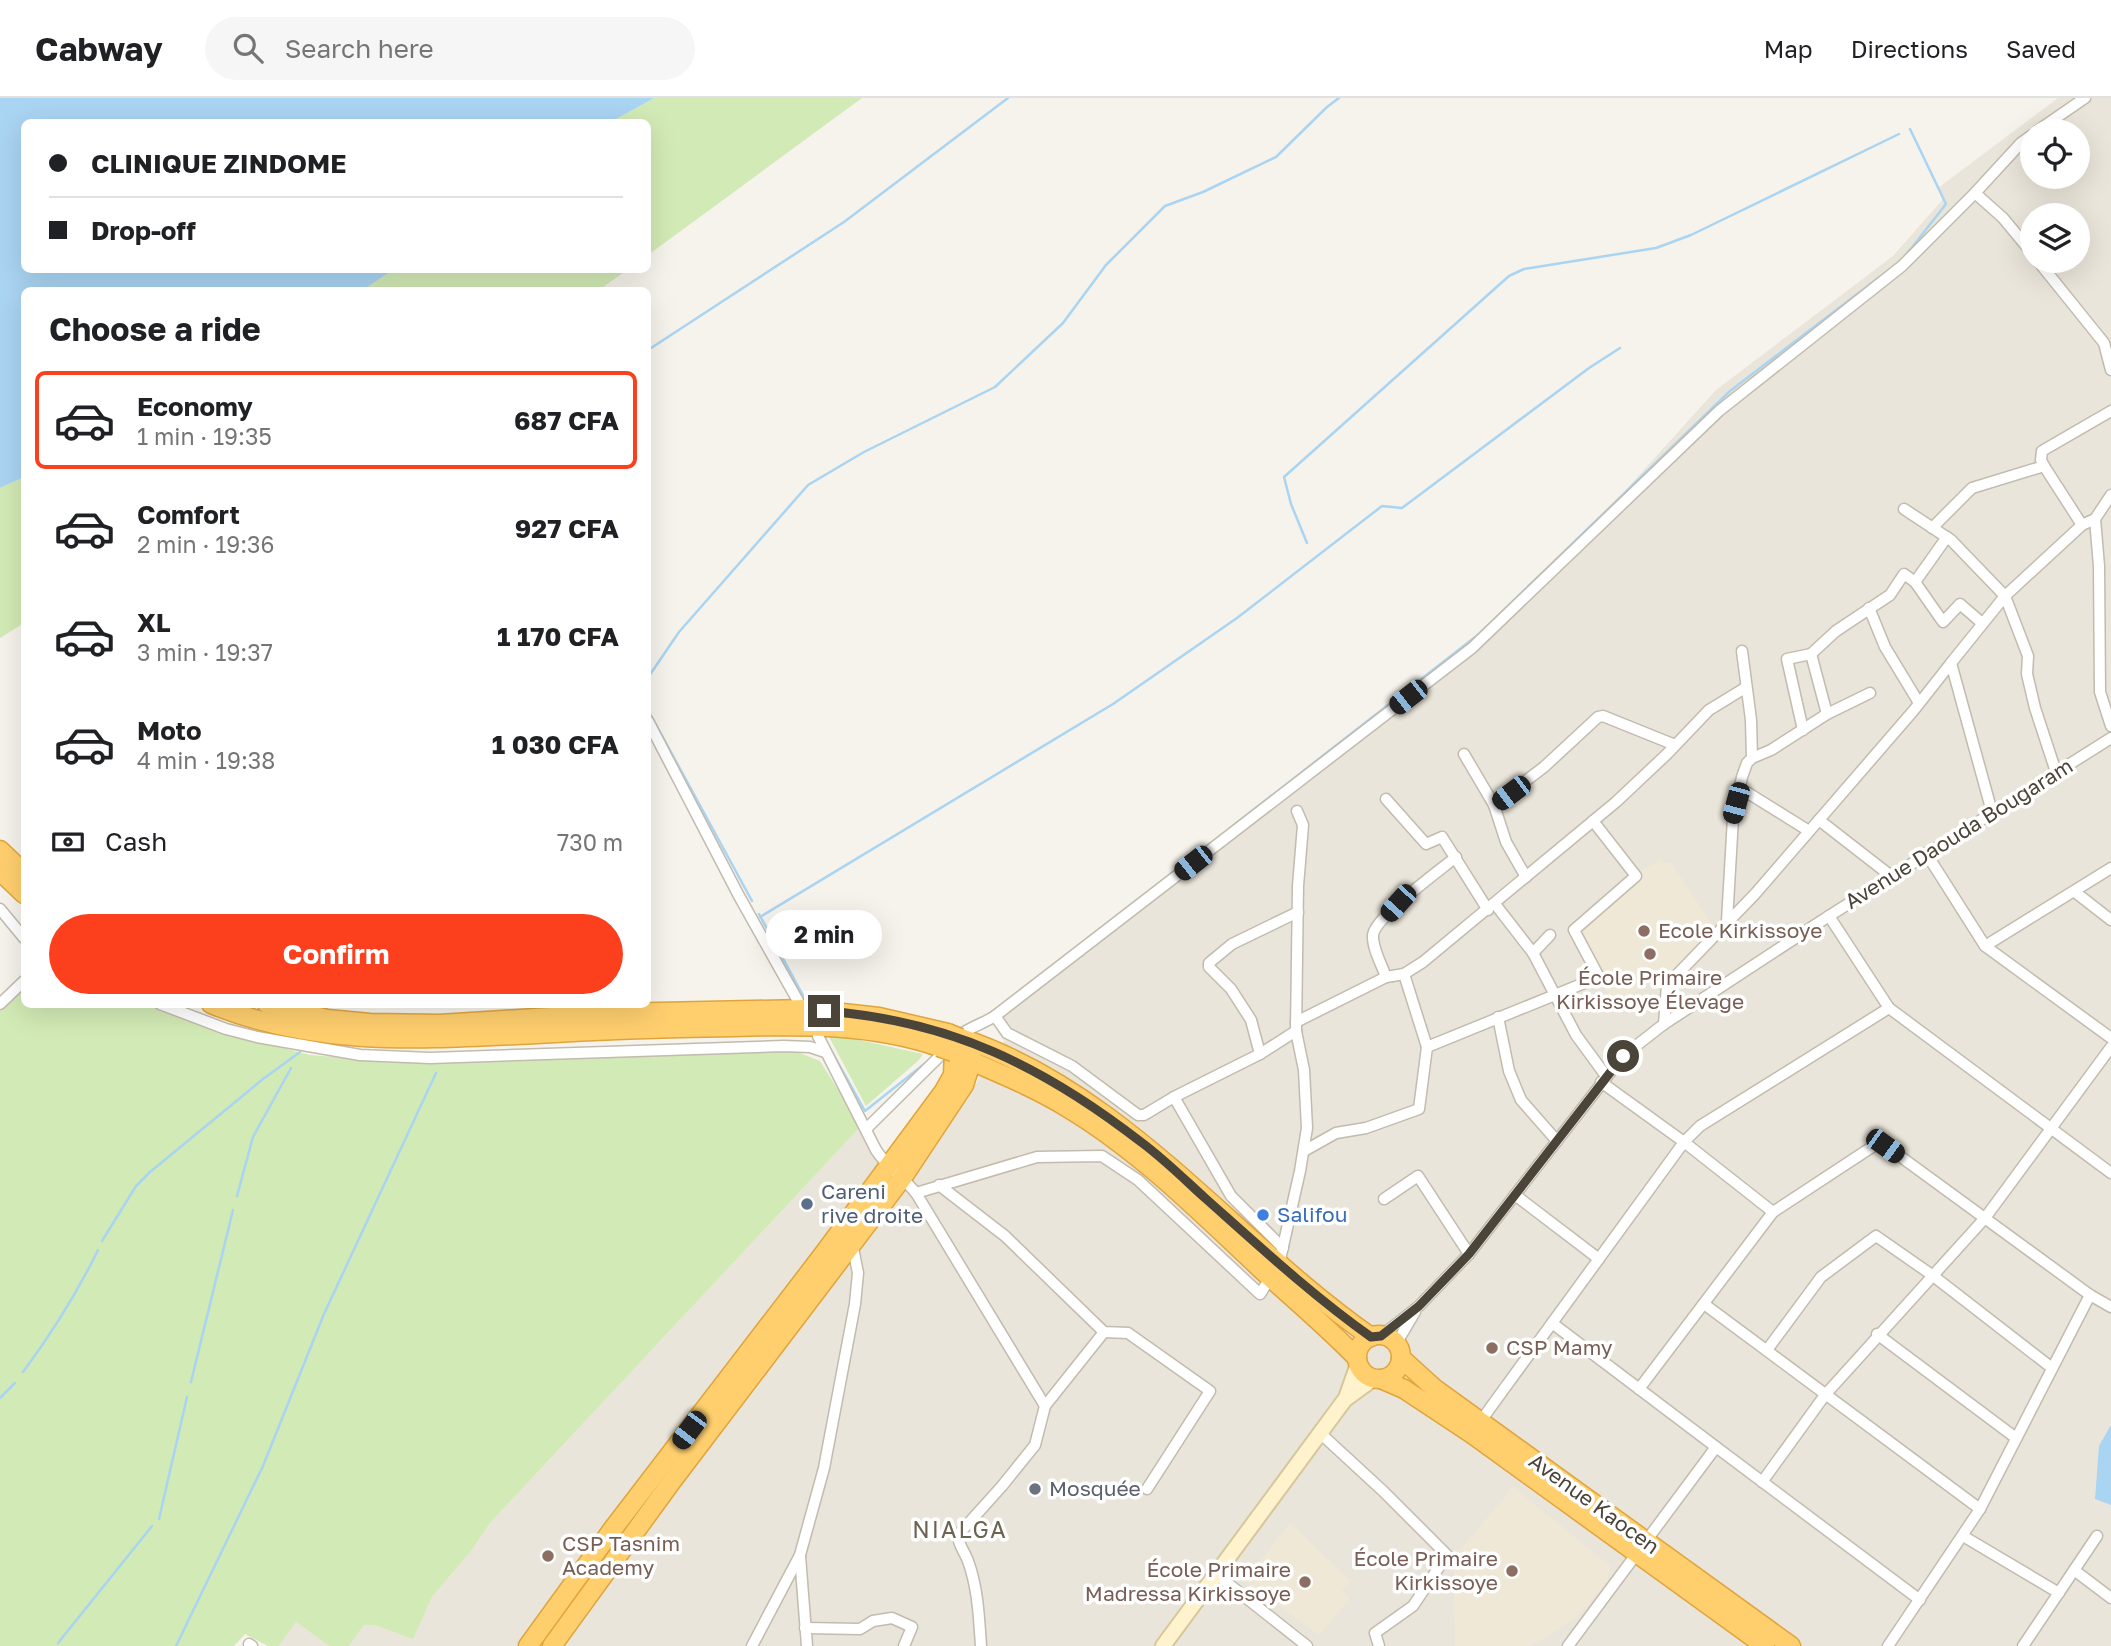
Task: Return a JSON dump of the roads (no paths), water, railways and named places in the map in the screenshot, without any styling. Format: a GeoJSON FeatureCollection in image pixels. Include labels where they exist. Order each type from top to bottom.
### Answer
{"type":"FeatureCollection","features":[{"type":"Feature","properties":{"kind":"highway"},"geometry":{"type":"LineString","coordinates":[[0,850],[21,870]]}},
{"type":"Feature","properties":{"kind":"highway"},"geometry":{"type":"LineString","coordinates":[[0,871],[21,891]]}},
{"type":"Feature","properties":{"kind":"highway"},"geometry":{"type":"LineString","coordinates":[[224,1008],[262,1020],[305,1022],[324,1026],[365,1039],[466,1030],[807,1025],[860,1029],[952,1043],[952,1079],[888,1165],[808,1288],[612,1530],[528,1646]]}},
{"type":"Feature","properties":{"kind":"highway"},"geometry":{"type":"LineString","coordinates":[[275,1008],[305,1022]]}},
{"type":"Feature","properties":{"kind":"highway","name":"Avenue Kaocen"},"geometry":{"type":"LineString","coordinates":[[952,1043],[971,1060],[1068,1108],[1116,1140],[1278,1264],[1358,1361]]}},
{"type":"Feature","properties":{"kind":"highway","name":"Avenue Kaocen"},"geometry":{"type":"LineString","coordinates":[[952,1043],[985,1046],[1029,1067],[1142,1142],[1338,1314],[1387,1344],[1434,1388],[1642,1547],[1765,1646]]}},
{"type":"Feature","properties":{"kind":"highway"},"geometry":{"type":"LineString","coordinates":[[808,1288],[852,1243],[904,1177],[964,1085],[971,1060]]}},
{"type":"Feature","properties":{"kind":"highway"},"geometry":{"type":"LineString","coordinates":[[964,1085],[980,1076],[1002,1074]]}},
{"type":"Feature","properties":{"kind":"highway"},"geometry":{"type":"LineString","coordinates":[[552,1646],[673,1481],[775,1331]]}},
{"type":"Feature","properties":{"kind":"highway"},"geometry":{"type":"LineString","coordinates":[[1387,1344],[1395,1372],[1377,1379],[1367,1376],[1358,1361],[1361,1345],[1387,1344]]}},
{"type":"Feature","properties":{"kind":"highway","name":"Avenue Kaocen"},"geometry":{"type":"LineString","coordinates":[[1377,1379],[1404,1389],[1791,1646]]}},
{"type":"Feature","properties":{"kind":"street"},"geometry":{"type":"LineString","coordinates":[[2055,119],[2085,98]]}},
{"type":"Feature","properties":{"kind":"street"},"geometry":{"type":"LineString","coordinates":[[866,1129],[934,1064],[962,1031],[977,1028],[995,1017],[1472,648],[1719,411],[1902,266],[2020,144]]}},
{"type":"Feature","properties":{"kind":"street"},"geometry":{"type":"LineString","coordinates":[[1975,193],[2003,218],[2020,239]]}},
{"type":"Feature","properties":{"kind":"street"},"geometry":{"type":"LineString","coordinates":[[2048,273],[2104,343],[2111,370]]}},
{"type":"Feature","properties":{"kind":"street"},"geometry":{"type":"LineString","coordinates":[[2082,525],[2044,466],[2041,460],[2042,451],[2111,411]]}},
{"type":"Feature","properties":{"kind":"street"},"geometry":{"type":"LineString","coordinates":[[1932,528],[1972,488],[2044,466]]}},
{"type":"Feature","properties":{"kind":"street"},"geometry":{"type":"LineString","coordinates":[[1664,1024],[1667,985],[1755,894],[1919,703],[2005,596],[2082,525],[2095,519],[2111,495]]}},
{"type":"Feature","properties":{"kind":"street"},"geometry":{"type":"LineString","coordinates":[[1904,509],[1947,537],[2005,596],[2028,656],[2027,674],[2032,696],[2056,772]]}},
{"type":"Feature","properties":{"kind":"street"},"geometry":{"type":"LineString","coordinates":[[2095,519],[2099,566],[2100,692],[2111,726]]}},
{"type":"Feature","properties":{"kind":"street"},"geometry":{"type":"LineString","coordinates":[[1915,582],[1947,537]]}},
{"type":"Feature","properties":{"kind":"street"},"geometry":{"type":"LineString","coordinates":[[1803,730],[1787,659],[1811,654],[1836,631],[1890,595],[1904,574],[1915,582],[1943,622],[1960,604],[1982,623]]}},
{"type":"Feature","properties":{"kind":"street"},"geometry":{"type":"LineString","coordinates":[[1869,608],[1885,647],[1919,703]]}},
{"type":"Feature","properties":{"kind":"street"},"geometry":{"type":"LineString","coordinates":[[1742,651],[1751,720],[1752,758]]}},
{"type":"Feature","properties":{"kind":"street"},"geometry":{"type":"LineString","coordinates":[[1811,654],[1827,714]]}},
{"type":"Feature","properties":{"kind":"street"},"geometry":{"type":"LineString","coordinates":[[1951,663],[1992,812]]}},
{"type":"Feature","properties":{"kind":"street"},"geometry":{"type":"LineString","coordinates":[[995,1017],[1007,1033],[1072,1066],[1138,1115],[1144,1115],[1260,1054],[1296,1026],[1386,977],[1404,974],[1491,907],[1593,821],[1709,710],[1745,688]]}},
{"type":"Feature","properties":{"kind":"street"},"geometry":{"type":"LineString","coordinates":[[1727,921],[1732,818],[1748,762],[1827,714],[1870,693]]}},
{"type":"Feature","properties":{"kind":"street"},"geometry":{"type":"LineString","coordinates":[[1494,805],[1544,767],[1598,717],[1603,716],[1675,745]]}},
{"type":"Feature","properties":{"kind":"street"},"geometry":{"type":"LineString","coordinates":[[651,728],[739,896],[798,1000]]}},
{"type":"Feature","properties":{"kind":"street","name":"Avenue Daouda Bougaram"},"geometry":{"type":"LineString","coordinates":[[1387,1344],[1469,1254],[1623,1056],[1664,1024],[1829,916],[2111,738]]}},
{"type":"Feature","properties":{"kind":"street"},"geometry":{"type":"LineString","coordinates":[[1464,754],[1494,805],[1506,842],[1526,877]]}},
{"type":"Feature","properties":{"kind":"street"},"geometry":{"type":"LineString","coordinates":[[1740,788],[1809,831]]}},
{"type":"Feature","properties":{"kind":"street"},"geometry":{"type":"LineString","coordinates":[[1386,799],[1426,845],[1442,837],[1491,907],[1533,953],[1576,1035],[1604,1079],[1773,1212]]}},
{"type":"Feature","properties":{"kind":"street"},"geometry":{"type":"LineString","coordinates":[[916,1193],[1037,1157],[1102,1156],[1138,1180],[1260,1293],[1278,1264],[1307,1128],[1304,1070],[1296,1026],[1303,825],[1297,811]]}},
{"type":"Feature","properties":{"kind":"street"},"geometry":{"type":"LineString","coordinates":[[1819,820],[1891,876]]}},
{"type":"Feature","properties":{"kind":"street"},"geometry":{"type":"LineString","coordinates":[[1427,1046],[1599,977],[1574,930],[1636,876],[1593,821]]}},
{"type":"Feature","properties":{"kind":"street"},"geometry":{"type":"LineString","coordinates":[[1926,853],[1986,946],[2111,1038]]}},
{"type":"Feature","properties":{"kind":"street"},"geometry":{"type":"LineString","coordinates":[[1386,977],[1373,939],[1375,930],[1398,903],[1456,857]]}},
{"type":"Feature","properties":{"kind":"street"},"geometry":{"type":"LineString","coordinates":[[1986,946],[2111,868]]}},
{"type":"Feature","properties":{"kind":"street"},"geometry":{"type":"LineString","coordinates":[[2075,892],[2111,920]]}},
{"type":"Feature","properties":{"kind":"street"},"geometry":{"type":"LineString","coordinates":[[0,909],[21,934]]}},
{"type":"Feature","properties":{"kind":"street"},"geometry":{"type":"LineString","coordinates":[[1260,1054],[1251,1020],[1231,989],[1209,967],[1209,963],[1232,944],[1298,912]]}},
{"type":"Feature","properties":{"kind":"street"},"geometry":{"type":"LineString","coordinates":[[1829,916],[1888,1008],[2111,1173]]}},
{"type":"Feature","properties":{"kind":"street"},"geometry":{"type":"LineString","coordinates":[[1533,953],[1550,935]]}},
{"type":"Feature","properties":{"kind":"street"},"geometry":{"type":"LineString","coordinates":[[1304,1151],[1336,1133],[1366,1128],[1419,1109],[1427,1046],[1404,974]]}},
{"type":"Feature","properties":{"kind":"street"},"geometry":{"type":"LineString","coordinates":[[0,1004],[21,984]]}},
{"type":"Feature","properties":{"kind":"street"},"geometry":{"type":"LineString","coordinates":[[171,1008],[226,1029],[257,1037],[360,1055],[430,1058],[784,1046],[810,1047],[825,1052]]}},
{"type":"Feature","properties":{"kind":"street"},"geometry":{"type":"LineString","coordinates":[[1480,1422],[1684,1142],[1700,1126],[1888,1008]]}},
{"type":"Feature","properties":{"kind":"street"},"geometry":{"type":"LineString","coordinates":[[1498,1017],[1509,1071],[1521,1100],[1557,1141]]}},
{"type":"Feature","properties":{"kind":"street"},"geometry":{"type":"LineString","coordinates":[[818,1036],[876,1150],[888,1165],[904,1177],[916,1193],[1045,1406]]}},
{"type":"Feature","properties":{"kind":"street"},"geometry":{"type":"LineString","coordinates":[[1762,1482],[1825,1395],[1984,1218],[2111,1047]]}},
{"type":"Feature","properties":{"kind":"street"},"geometry":{"type":"LineString","coordinates":[[1174,1097],[1231,1196],[1278,1264]]}},
{"type":"Feature","properties":{"kind":"street"},"geometry":{"type":"LineString","coordinates":[[1639,1389],[1773,1212],[1875,1145],[1881,1144],[2090,1295],[2111,1307]]}},
{"type":"Feature","properties":{"kind":"street"},"geometry":{"type":"LineString","coordinates":[[1384,1199],[1418,1176],[1469,1254]]}},
{"type":"Feature","properties":{"kind":"street"},"geometry":{"type":"LineString","coordinates":[[939,1185],[1005,1236],[1104,1332],[1128,1333],[1210,1391],[1147,1489]]}},
{"type":"Feature","properties":{"kind":"street"},"geometry":{"type":"LineString","coordinates":[[1515,1195],[1599,1259]]}},
{"type":"Feature","properties":{"kind":"street"},"geometry":{"type":"LineString","coordinates":[[1767,1350],[1821,1277],[1873,1237],[1879,1237],[2052,1368]]}},
{"type":"Feature","properties":{"kind":"street"},"geometry":{"type":"LineString","coordinates":[[752,1646],[800,1555],[824,1468],[851,1328],[858,1273],[852,1243]]}},
{"type":"Feature","properties":{"kind":"street"},"geometry":{"type":"LineString","coordinates":[[1888,1646],[1980,1509],[2090,1295]]}},
{"type":"Feature","properties":{"kind":"street"},"geometry":{"type":"LineString","coordinates":[[1704,1304],[1980,1509]]}},
{"type":"Feature","properties":{"kind":"street","name":"Avenue Daouda Bougaram"},"geometry":{"type":"LineString","coordinates":[[1387,1344],[1419,1306]]}},
{"type":"Feature","properties":{"kind":"street"},"geometry":{"type":"LineString","coordinates":[[1552,1323],[1920,1600]]}},
{"type":"Feature","properties":{"kind":"street"},"geometry":{"type":"LineString","coordinates":[[981,1646],[976,1594],[958,1535],[1035,1445],[1045,1406],[1104,1332]]}},
{"type":"Feature","properties":{"kind":"street"},"geometry":{"type":"LineString","coordinates":[[1877,1335],[2016,1438]]}},
{"type":"Feature","properties":{"kind":"street"},"geometry":{"type":"LineString","coordinates":[[1163,1646],[1346,1398],[1358,1361]]}},
{"type":"Feature","properties":{"kind":"street"},"geometry":{"type":"LineString","coordinates":[[1346,1398],[1377,1379]]}},
{"type":"Feature","properties":{"kind":"street"},"geometry":{"type":"LineString","coordinates":[[1320,1433],[1447,1555],[1413,1605],[1376,1633],[1379,1646]]}},
{"type":"Feature","properties":{"kind":"street"},"geometry":{"type":"LineString","coordinates":[[1568,1646],[1716,1447]]}},
{"type":"Feature","properties":{"kind":"street"},"geometry":{"type":"LineString","coordinates":[[1963,1536],[2059,1593]]}},
{"type":"Feature","properties":{"kind":"street"},"geometry":{"type":"LineString","coordinates":[[2023,1646],[2097,1536]]}},
{"type":"Feature","properties":{"kind":"street"},"geometry":{"type":"LineString","coordinates":[[800,1555],[807,1646]]}},
{"type":"Feature","properties":{"kind":"street"},"geometry":{"type":"LineString","coordinates":[[2074,1570],[2111,1598]]}},
{"type":"Feature","properties":{"kind":"street"},"geometry":{"type":"LineString","coordinates":[[1216,1574],[1307,1646]]}},
{"type":"Feature","properties":{"kind":"street"},"geometry":{"type":"LineString","coordinates":[[805,1628],[860,1629],[873,1621],[894,1619],[912,1627],[904,1646]]}},
{"type":"Feature","properties":{"kind":"water"},"geometry":{"type":"Polygon","coordinates":[[[0,98],[654,98],[616,119],[21,119],[21,273],[388,273],[368,287],[21,287],[21,478],[0,488],[0,98]]]}},
{"type":"Feature","properties":{"kind":"water"},"geometry":{"type":"Polygon","coordinates":[[[2111,1425],[2111,1505],[2095,1499],[2099,1446],[2111,1425]]]}},
{"type":"Feature","properties":{"kind":"waterway"},"geometry":{"type":"LineString","coordinates":[[651,348],[844,222],[1008,98]]}},
{"type":"Feature","properties":{"kind":"waterway"},"geometry":{"type":"LineString","coordinates":[[651,673],[679,632],[808,485],[864,452],[995,387],[1063,323],[1106,265],[1165,206],[1203,192],[1276,157],[1339,98]]}},
{"type":"Feature","properties":{"kind":"waterway"},"geometry":{"type":"LineString","coordinates":[[1906,255],[1946,204],[1910,129]]}},
{"type":"Feature","properties":{"kind":"waterway"},"geometry":{"type":"LineString","coordinates":[[1307,543],[1291,504],[1284,477],[1509,276],[1524,269],[1656,248],[1691,235],[1899,134]]}},
{"type":"Feature","properties":{"kind":"waterway"},"geometry":{"type":"LineString","coordinates":[[1229,829],[1479,634],[1730,391],[1902,260]]}},
{"type":"Feature","properties":{"kind":"waterway"},"geometry":{"type":"LineString","coordinates":[[760,917],[1113,704],[1237,618],[1382,506],[1402,508],[1589,368],[1620,348]]}},
{"type":"Feature","properties":{"kind":"waterway"},"geometry":{"type":"LineString","coordinates":[[651,716],[752,901]]}},
{"type":"Feature","properties":{"kind":"waterway"},"geometry":{"type":"LineString","coordinates":[[759,914],[806,1001]]}},
{"type":"Feature","properties":{"kind":"waterway"},"geometry":{"type":"LineString","coordinates":[[827,1043],[865,1111],[928,1061]]}},
{"type":"Feature","properties":{"kind":"waterway"},"geometry":{"type":"LineString","coordinates":[[102,1241],[136,1186],[150,1172],[300,1052]]}},
{"type":"Feature","properties":{"kind":"waterway"},"geometry":{"type":"LineString","coordinates":[[237,1196],[253,1137],[291,1068]]}},
{"type":"Feature","properties":{"kind":"waterway"},"geometry":{"type":"LineString","coordinates":[[176,1646],[263,1466],[324,1314],[436,1073]]}},
{"type":"Feature","properties":{"kind":"waterway"},"geometry":{"type":"LineString","coordinates":[[191,1382],[233,1210]]}},
{"type":"Feature","properties":{"kind":"waterway"},"geometry":{"type":"LineString","coordinates":[[23,1372],[64,1312],[98,1250]]}},
{"type":"Feature","properties":{"kind":"waterway"},"geometry":{"type":"LineString","coordinates":[[0,1398],[15,1383]]}},
{"type":"Feature","properties":{"kind":"waterway"},"geometry":{"type":"LineString","coordinates":[[159,1519],[187,1397]]}},
{"type":"Feature","properties":{"kind":"waterway"},"geometry":{"type":"LineString","coordinates":[[58,1643],[152,1526]]}},
{"type":"Feature","properties":{"kind":"place","name":"Ecole Kirkissoye"},"geometry":{"type":"Point","coordinates":[1644,931]}},
{"type":"Feature","properties":{"kind":"place","name":"École Primaire Kirkissoye Élevage"},"geometry":{"type":"Point","coordinates":[1650,954]}},
{"type":"Feature","properties":{"kind":"place","name":"Careni rive droite"},"geometry":{"type":"Point","coordinates":[807,1204]}},
{"type":"Feature","properties":{"kind":"place","name":"Salifou"},"geometry":{"type":"Point","coordinates":[1263,1215]}},
{"type":"Feature","properties":{"kind":"place","name":"CSP Mamy"},"geometry":{"type":"Point","coordinates":[1492,1348]}},
{"type":"Feature","properties":{"kind":"place","name":"Mosquée"},"geometry":{"type":"Point","coordinates":[1035,1489]}},
{"type":"Feature","properties":{"kind":"place","name":"CSP Tasnim Academy"},"geometry":{"type":"Point","coordinates":[548,1556]}},
{"type":"Feature","properties":{"kind":"place","name":"École Primaire Kirkissoye"},"geometry":{"type":"Point","coordinates":[1512,1571]}},
{"type":"Feature","properties":{"kind":"place","name":"École Primaire Madressa Kirkissoye"},"geometry":{"type":"Point","coordinates":[1305,1582]}},
{"type":"Feature","properties":{"kind":"district","name":"NIALGA"},"geometry":{"type":"Point","coordinates":[960,1530]}}]}
